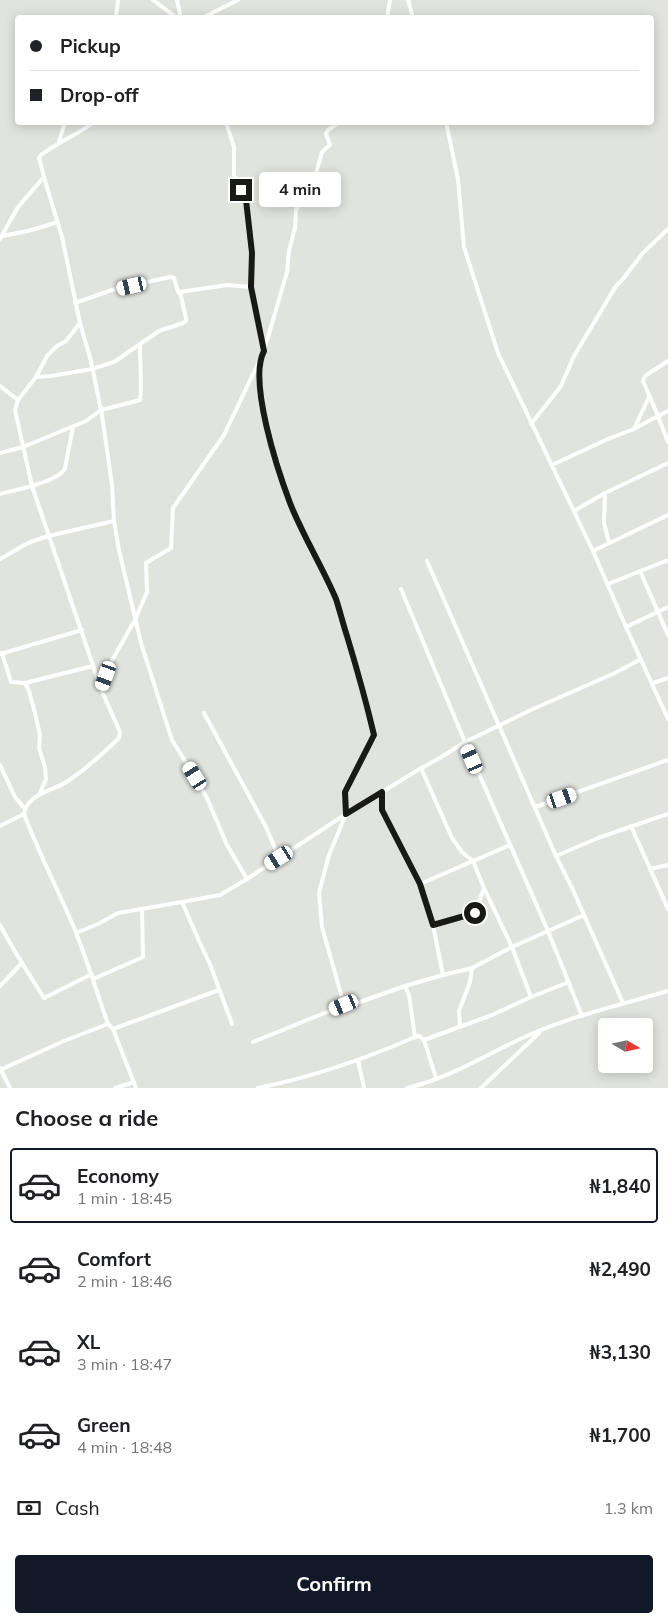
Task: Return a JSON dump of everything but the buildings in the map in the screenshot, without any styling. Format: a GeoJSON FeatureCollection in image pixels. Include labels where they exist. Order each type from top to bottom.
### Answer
{"type":"FeatureCollection","features":[{"type":"Feature","properties":{"kind":"street"},"geometry":{"type":"LineString","coordinates":[[114,0],[118,6]]}},
{"type":"Feature","properties":{"kind":"street"},"geometry":{"type":"LineString","coordinates":[[116,15],[118,0]]}},
{"type":"Feature","properties":{"kind":"street"},"geometry":{"type":"LineString","coordinates":[[153,0],[173,15]]}},
{"type":"Feature","properties":{"kind":"street"},"geometry":{"type":"LineString","coordinates":[[177,0],[181,15]]}},
{"type":"Feature","properties":{"kind":"street"},"geometry":{"type":"LineString","coordinates":[[208,15],[238,0]]}},
{"type":"Feature","properties":{"kind":"street"},"geometry":{"type":"LineString","coordinates":[[388,15],[390,0]]}},
{"type":"Feature","properties":{"kind":"street"},"geometry":{"type":"LineString","coordinates":[[408,0],[412,15]]}},
{"type":"Feature","properties":{"kind":"street"},"geometry":{"type":"LineString","coordinates":[[59,142],[64,125]]}},
{"type":"Feature","properties":{"kind":"street"},"geometry":{"type":"LineString","coordinates":[[90,125],[59,142],[39,158],[58,222],[75,303],[92,369],[112,485],[114,521],[126,585],[172,740],[195,776],[226,845],[247,878]]}},
{"type":"Feature","properties":{"kind":"street"},"geometry":{"type":"LineString","coordinates":[[227,125],[234,147],[234,175],[246,200],[252,253],[251,287],[264,351]]}},
{"type":"Feature","properties":{"kind":"street"},"geometry":{"type":"LineString","coordinates":[[101,689],[111,662],[135,620],[148,592],[146,563],[171,548],[174,508],[224,435],[264,351],[287,272],[289,251],[295,228],[296,210],[317,170],[322,152],[330,144],[326,134],[328,130],[336,125]]}},
{"type":"Feature","properties":{"kind":"street"},"geometry":{"type":"LineString","coordinates":[[447,125],[458,179],[464,247],[498,353],[593,551],[668,719]]}},
{"type":"Feature","properties":{"kind":"street"},"geometry":{"type":"LineString","coordinates":[[1,238],[18,207],[44,177]]}},
{"type":"Feature","properties":{"kind":"street"},"geometry":{"type":"LineString","coordinates":[[1,238],[58,222]]}},
{"type":"Feature","properties":{"kind":"street"},"geometry":{"type":"LineString","coordinates":[[531,424],[561,386],[574,356],[616,286],[642,254],[668,229]]}},
{"type":"Feature","properties":{"kind":"street"},"geometry":{"type":"LineString","coordinates":[[36,377],[92,369],[114,362],[140,346],[159,331],[186,321],[180,292],[177,289],[174,278],[170,277],[112,290],[75,303]]}},
{"type":"Feature","properties":{"kind":"street"},"geometry":{"type":"LineString","coordinates":[[180,292],[228,285],[251,287]]}},
{"type":"Feature","properties":{"kind":"street"},"geometry":{"type":"LineString","coordinates":[[80,323],[66,341],[57,346],[47,356],[36,377],[18,400],[15,410],[32,486],[48,536],[101,689],[120,732],[118,738],[67,782],[39,795],[25,809],[24,814],[39,854],[76,933],[108,1024],[112,1029],[136,1088]]}},
{"type":"Feature","properties":{"kind":"street"},"geometry":{"type":"LineString","coordinates":[[0,453],[23,447],[86,421],[100,410],[109,410],[141,398],[140,346]]}},
{"type":"Feature","properties":{"kind":"street"},"geometry":{"type":"LineString","coordinates":[[261,357],[260,394],[274,451],[290,502],[336,600],[362,682],[374,735],[345,792],[346,814],[329,855],[319,893],[322,926],[344,1005]]}},
{"type":"Feature","properties":{"kind":"street"},"geometry":{"type":"LineString","coordinates":[[668,361],[645,376],[643,381],[668,442]]}},
{"type":"Feature","properties":{"kind":"street"},"geometry":{"type":"LineString","coordinates":[[0,386],[18,400]]}},
{"type":"Feature","properties":{"kind":"street"},"geometry":{"type":"LineString","coordinates":[[634,429],[649,397]]}},
{"type":"Feature","properties":{"kind":"street"},"geometry":{"type":"LineString","coordinates":[[552,465],[634,429],[668,411]]}},
{"type":"Feature","properties":{"kind":"street"},"geometry":{"type":"LineString","coordinates":[[0,494],[32,486],[64,472],[72,427]]}},
{"type":"Feature","properties":{"kind":"street"},"geometry":{"type":"LineString","coordinates":[[574,511],[605,493],[668,463]]}},
{"type":"Feature","properties":{"kind":"street"},"geometry":{"type":"LineString","coordinates":[[605,493],[604,522],[609,543]]}},
{"type":"Feature","properties":{"kind":"street"},"geometry":{"type":"LineString","coordinates":[[593,551],[668,515]]}},
{"type":"Feature","properties":{"kind":"street"},"geometry":{"type":"LineString","coordinates":[[0,559],[28,543],[48,536],[114,521]]}},
{"type":"Feature","properties":{"kind":"street"},"geometry":{"type":"LineString","coordinates":[[608,584],[668,560]]}},
{"type":"Feature","properties":{"kind":"street"},"geometry":{"type":"LineString","coordinates":[[427,561],[556,856],[623,1003]]}},
{"type":"Feature","properties":{"kind":"street"},"geometry":{"type":"LineString","coordinates":[[640,571],[668,635]]}},
{"type":"Feature","properties":{"kind":"street"},"geometry":{"type":"LineString","coordinates":[[400,589],[570,982],[582,1016]]}},
{"type":"Feature","properties":{"kind":"street"},"geometry":{"type":"LineString","coordinates":[[626,627],[668,607]]}},
{"type":"Feature","properties":{"kind":"street"},"geometry":{"type":"LineString","coordinates":[[82,630],[1,653],[12,682],[25,683],[93,666]]}},
{"type":"Feature","properties":{"kind":"street"},"geometry":{"type":"LineString","coordinates":[[76,933],[118,913],[220,895],[346,814],[465,742],[615,673],[641,659]]}},
{"type":"Feature","properties":{"kind":"street"},"geometry":{"type":"LineString","coordinates":[[653,683],[668,678]]}},
{"type":"Feature","properties":{"kind":"street"},"geometry":{"type":"LineString","coordinates":[[25,683],[35,713],[40,735],[39,748],[45,768],[46,778],[39,795]]}},
{"type":"Feature","properties":{"kind":"street"},"geometry":{"type":"LineString","coordinates":[[204,713],[266,828],[279,858]]}},
{"type":"Feature","properties":{"kind":"street"},"geometry":{"type":"LineString","coordinates":[[535,807],[668,760]]}},
{"type":"Feature","properties":{"kind":"street"},"geometry":{"type":"LineString","coordinates":[[0,765],[15,798],[25,809]]}},
{"type":"Feature","properties":{"kind":"street"},"geometry":{"type":"LineString","coordinates":[[421,768],[452,838],[462,852],[472,861],[512,947],[531,997]]}},
{"type":"Feature","properties":{"kind":"street"},"geometry":{"type":"LineString","coordinates":[[382,792],[382,810],[420,884],[433,925],[443,974]]}},
{"type":"Feature","properties":{"kind":"street"},"geometry":{"type":"LineString","coordinates":[[0,826],[24,814]]}},
{"type":"Feature","properties":{"kind":"street"},"geometry":{"type":"LineString","coordinates":[[556,856],[599,838],[668,814]]}},
{"type":"Feature","properties":{"kind":"street"},"geometry":{"type":"LineString","coordinates":[[631,826],[668,909]]}},
{"type":"Feature","properties":{"kind":"street"},"geometry":{"type":"LineString","coordinates":[[420,884],[510,845]]}},
{"type":"Feature","properties":{"kind":"street"},"geometry":{"type":"LineString","coordinates":[[650,870],[668,866]]}},
{"type":"Feature","properties":{"kind":"street"},"geometry":{"type":"LineString","coordinates":[[433,925],[475,913],[484,888]]}},
{"type":"Feature","properties":{"kind":"street"},"geometry":{"type":"LineString","coordinates":[[182,902],[210,964],[232,1024]]}},
{"type":"Feature","properties":{"kind":"street"},"geometry":{"type":"LineString","coordinates":[[0,925],[21,964],[44,998],[143,956],[142,910]]}},
{"type":"Feature","properties":{"kind":"street"},"geometry":{"type":"LineString","coordinates":[[253,1042],[344,1005],[360,1002],[443,974],[472,968],[512,947],[584,915]]}},
{"type":"Feature","properties":{"kind":"street"},"geometry":{"type":"LineString","coordinates":[[0,986],[21,964]]}},
{"type":"Feature","properties":{"kind":"street"},"geometry":{"type":"LineString","coordinates":[[460,1026],[459,1011],[470,982],[472,968]]}},
{"type":"Feature","properties":{"kind":"street"},"geometry":{"type":"LineString","coordinates":[[424,1040],[570,982]]}},
{"type":"Feature","properties":{"kind":"street"},"geometry":{"type":"LineString","coordinates":[[404,986],[409,995],[415,1037]]}},
{"type":"Feature","properties":{"kind":"street"},"geometry":{"type":"LineString","coordinates":[[112,1029],[219,990]]}},
{"type":"Feature","properties":{"kind":"street"},"geometry":{"type":"LineString","coordinates":[[407,1088],[425,1084],[467,1066],[542,1030],[623,1003],[668,991]]}},
{"type":"Feature","properties":{"kind":"street"},"geometry":{"type":"LineString","coordinates":[[10,1088],[0,1069],[64,1040],[108,1024]]}},
{"type":"Feature","properties":{"kind":"street"},"geometry":{"type":"LineString","coordinates":[[480,1088],[542,1030]]}},
{"type":"Feature","properties":{"kind":"street"},"geometry":{"type":"LineString","coordinates":[[258,1088],[330,1070],[419,1036],[424,1040],[436,1078]]}},
{"type":"Feature","properties":{"kind":"street"},"geometry":{"type":"LineString","coordinates":[[358,1060],[364,1088]]}},
{"type":"Feature","properties":{"kind":"street"},"geometry":{"type":"LineString","coordinates":[[115,1088],[134,1082]]}},
{"type":"Feature","properties":{"kind":"route"},"geometry":{"type":"LineString","coordinates":[[241,190],[246,200],[252,253],[251,287],[264,351],[261,357],[260,382],[262,407],[290,502],[336,600],[362,682],[374,735],[345,792],[346,814],[382,792],[382,810],[420,884],[433,925],[475,913]]}}]}
